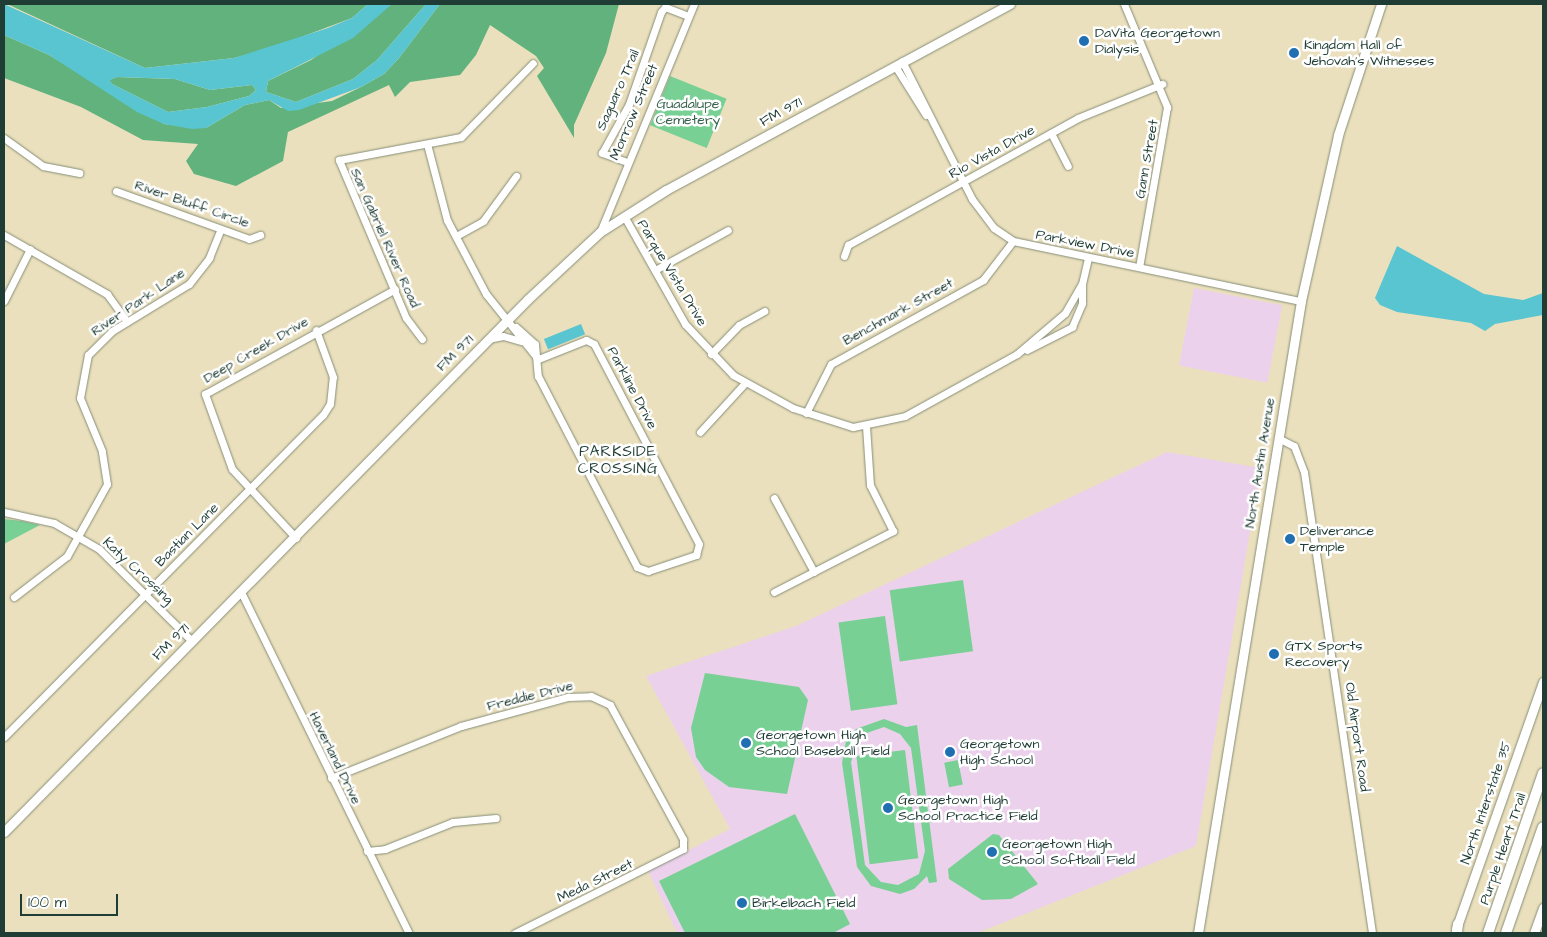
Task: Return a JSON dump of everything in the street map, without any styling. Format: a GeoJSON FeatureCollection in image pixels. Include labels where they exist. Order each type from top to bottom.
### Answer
{"type":"FeatureCollection","features":[{"type":"Feature","properties":{"kind":"highway","name":"Purple Heart Trail"},"geometry":{"type":"LineString","coordinates":[[1488,933],[1543,773]]}},
{"type":"Feature","properties":{"kind":"highway"},"geometry":{"type":"LineString","coordinates":[[1506,933],[1543,827]]}},
{"type":"Feature","properties":{"kind":"main road","name":"FM 971"},"geometry":{"type":"LineString","coordinates":[[4,832],[296,538],[508,318],[600,232],[624,216],[898,63],[1010,4]]}},
{"type":"Feature","properties":{"kind":"main road","name":"North Austin Avenue"},"geometry":{"type":"LineString","coordinates":[[1198,933],[1300,301],[1338,135],[1381,4]]}},
{"type":"Feature","properties":{"kind":"main road","name":"North Interstate 35"},"geometry":{"type":"LineString","coordinates":[[1457,930],[1543,682]]}},
{"type":"Feature","properties":{"kind":"main road"},"geometry":{"type":"LineString","coordinates":[[1534,933],[1543,908]]}},
{"type":"Feature","properties":{"kind":"street","name":"Morrow Street"},"geometry":{"type":"LineString","coordinates":[[600,232],[626,162],[694,4]]}},
{"type":"Feature","properties":{"kind":"street","name":"Gann Street"},"geometry":{"type":"LineString","coordinates":[[1124,4],[1162,84],[1167,126],[1139,267]]}},
{"type":"Feature","properties":{"kind":"street","name":"Saguaro Trail"},"geometry":{"type":"LineString","coordinates":[[626,162],[602,153],[629,104],[661,12],[665,7],[688,16]]}},
{"type":"Feature","properties":{"kind":"street","name":"San Gabriel River Road"},"geometry":{"type":"LineString","coordinates":[[422,339],[406,318],[339,160],[452,141],[473,128],[532,63]]}},
{"type":"Feature","properties":{"kind":"street","name":"Parkview Drive"},"geometry":{"type":"LineString","coordinates":[[898,63],[963,182],[987,221],[1013,241],[1088,259],[1139,267],[1300,301]]}},
{"type":"Feature","properties":{"kind":"street","name":"Rio Vista Drive"},"geometry":{"type":"LineString","coordinates":[[844,256],[848,245],[1051,133],[1103,105],[1162,84]]}},
{"type":"Feature","properties":{"kind":"street"},"geometry":{"type":"LineString","coordinates":[[1051,133],[1068,166]]}},
{"type":"Feature","properties":{"kind":"street"},"geometry":{"type":"LineString","coordinates":[[4,138],[43,166],[79,173]]}},
{"type":"Feature","properties":{"kind":"street","name":"Parkline Drive"},"geometry":{"type":"LineString","coordinates":[[427,144],[445,214],[458,235],[486,294],[516,327],[530,336],[538,360],[538,376],[637,567],[648,571],[696,555],[699,544],[594,344],[586,340],[538,360]]}},
{"type":"Feature","properties":{"kind":"street"},"geometry":{"type":"LineString","coordinates":[[458,235],[483,221],[516,176]]}},
{"type":"Feature","properties":{"kind":"street","name":"River Bluff Circle"},"geometry":{"type":"LineString","coordinates":[[116,191],[249,238],[260,235]]}},
{"type":"Feature","properties":{"kind":"street","name":"Parque Vista Drive"},"geometry":{"type":"LineString","coordinates":[[624,216],[685,324],[711,354],[744,384],[834,424],[866,427],[905,416],[1017,354],[1072,327],[1082,303],[1082,284],[1088,259]]}},
{"type":"Feature","properties":{"kind":"street","name":"River Park Lane"},"geometry":{"type":"LineString","coordinates":[[14,598],[54,569],[79,536],[107,484],[102,451],[80,399],[82,372],[98,342],[189,284],[209,258],[221,229]]}},
{"type":"Feature","properties":{"kind":"street"},"geometry":{"type":"LineString","coordinates":[[654,270],[728,230]]}},
{"type":"Feature","properties":{"kind":"street"},"geometry":{"type":"LineString","coordinates":[[4,235],[107,294],[127,322]]}},
{"type":"Feature","properties":{"kind":"street","name":"Benchmark Street"},"geometry":{"type":"LineString","coordinates":[[806,413],[831,364],[983,280],[1013,241]]}},
{"type":"Feature","properties":{"kind":"street"},"geometry":{"type":"LineString","coordinates":[[4,301],[30,249]]}},
{"type":"Feature","properties":{"kind":"street","name":"Parque Vista Drive"},"geometry":{"type":"LineString","coordinates":[[1017,354],[1055,325],[1082,284]]}},
{"type":"Feature","properties":{"kind":"street","name":"Deep Creek Drive"},"geometry":{"type":"LineString","coordinates":[[296,538],[232,469],[205,394],[316,330],[395,290]]}},
{"type":"Feature","properties":{"kind":"street"},"geometry":{"type":"LineString","coordinates":[[711,354],[739,325],[764,311]]}},
{"type":"Feature","properties":{"kind":"street","name":"Parkline Drive"},"geometry":{"type":"LineString","coordinates":[[516,327],[521,341],[538,360]]}},
{"type":"Feature","properties":{"kind":"street","name":"Bastian Lane"},"geometry":{"type":"LineString","coordinates":[[4,737],[250,490],[330,404],[333,377],[316,330]]}},
{"type":"Feature","properties":{"kind":"street"},"geometry":{"type":"LineString","coordinates":[[488,339],[503,336],[521,341]]}},
{"type":"Feature","properties":{"kind":"street"},"geometry":{"type":"LineString","coordinates":[[700,432],[744,384]]}},
{"type":"Feature","properties":{"kind":"street"},"geometry":{"type":"LineString","coordinates":[[774,592],[893,531],[870,486],[866,427]]}},
{"type":"Feature","properties":{"kind":"street","name":"Old Airport Road"},"geometry":{"type":"LineString","coordinates":[[1278,438],[1294,446],[1304,472],[1372,933]]}},
{"type":"Feature","properties":{"kind":"street"},"geometry":{"type":"LineString","coordinates":[[774,498],[814,572]]}},
{"type":"Feature","properties":{"kind":"street","name":"Katy Crossing"},"geometry":{"type":"LineString","coordinates":[[4,512],[53,523],[79,536],[114,561],[192,641]]}},
{"type":"Feature","properties":{"kind":"street","name":"Haverland Drive"},"geometry":{"type":"LineString","coordinates":[[241,592],[409,933]]}},
{"type":"Feature","properties":{"kind":"street","name":"Freddie Drive"},"geometry":{"type":"LineString","coordinates":[[331,778],[461,726],[568,697],[591,696],[604,701],[619,719],[683,839],[683,849]]}},
{"type":"Feature","properties":{"kind":"street"},"geometry":{"type":"LineString","coordinates":[[367,851],[385,849],[453,822],[496,818]]}},
{"type":"Feature","properties":{"kind":"street","name":"Meda Street"},"geometry":{"type":"LineString","coordinates":[[515,933],[683,849]]}},
{"type":"Feature","properties":{"kind":"shaded area"},"geometry":{"type":"Polygon","coordinates":[[[1194,288],[1282,305],[1267,383],[1179,366],[1194,288]]]}},
{"type":"Feature","properties":{"kind":"shaded area","name":"Georgetown High School"},"geometry":{"type":"Polygon","coordinates":[[[1167,452],[1261,468],[1196,846],[977,933],[677,933],[648,871],[730,829],[646,676],[796,626],[1167,452]]]}},
{"type":"Feature","properties":{"kind":"green space"},"geometry":{"type":"Polygon","coordinates":[[[7,4],[368,4],[352,18],[269,49],[234,58],[145,68],[7,4]]]}},
{"type":"Feature","properties":{"kind":"green space"},"geometry":{"type":"Polygon","coordinates":[[[392,4],[426,4],[377,60],[353,79],[296,102],[266,92],[268,81],[311,60],[392,4]]]}},
{"type":"Feature","properties":{"kind":"green space"},"geometry":{"type":"Polygon","coordinates":[[[440,4],[619,4],[606,53],[574,125],[574,138],[537,76],[544,68],[536,56],[490,25],[476,55],[460,75],[410,82],[395,97],[389,85],[288,132],[283,161],[236,186],[194,174],[186,161],[198,144],[143,140],[81,107],[4,78],[4,35],[49,55],[164,124],[206,128],[245,105],[269,100],[281,108],[332,101],[361,87],[384,74],[399,58],[440,4]]]}},
{"type":"Feature","properties":{"kind":"green space","name":"Guadalupe Cemetery"},"geometry":{"type":"Polygon","coordinates":[[[670,76],[727,99],[707,148],[650,125],[670,76]]]}},
{"type":"Feature","properties":{"kind":"green space"},"geometry":{"type":"Polygon","coordinates":[[[117,77],[175,79],[210,90],[252,85],[256,90],[249,96],[207,107],[168,112],[112,84],[109,80],[117,77]]]}},
{"type":"Feature","properties":{"kind":"green space"},"geometry":{"type":"Polygon","coordinates":[[[4,519],[22,521],[40,525],[4,544],[4,519]]]}},
{"type":"Feature","properties":{"kind":"green space"},"geometry":{"type":"Polygon","coordinates":[[[963,580],[973,651],[900,662],[890,590],[963,580]]]}},
{"type":"Feature","properties":{"kind":"green space"},"geometry":{"type":"Polygon","coordinates":[[[885,616],[897,704],[851,711],[838,623],[885,616]]]}},
{"type":"Feature","properties":{"kind":"green space","name":"Georgetown High School Baseball Field"},"geometry":{"type":"Polygon","coordinates":[[[705,673],[799,687],[808,700],[787,794],[729,787],[705,770],[696,757],[691,728],[705,673]]]}},
{"type":"Feature","properties":{"kind":"green space"},"geometry":{"type":"Polygon","coordinates":[[[884,719],[906,727],[917,725],[937,882],[929,883],[927,876],[914,889],[900,894],[871,886],[857,867],[842,763],[846,741],[856,729],[884,719]],[[884,727],[861,735],[851,762],[865,865],[881,882],[898,885],[919,874],[925,851],[911,748],[900,734],[884,727]]]}},
{"type":"Feature","properties":{"kind":"green space","name":"Georgetown High School Practice Field"},"geometry":{"type":"Polygon","coordinates":[[[905,750],[918,858],[870,864],[856,756],[905,750]]]}},
{"type":"Feature","properties":{"kind":"green space"},"geometry":{"type":"Polygon","coordinates":[[[958,760],[963,785],[949,787],[944,763],[958,760]]]}},
{"type":"Feature","properties":{"kind":"green space"},"geometry":{"type":"Polygon","coordinates":[[[795,814],[850,924],[833,933],[685,933],[659,881],[795,814]]]}},
{"type":"Feature","properties":{"kind":"green space","name":"Georgetown High School Softball Field"},"geometry":{"type":"Polygon","coordinates":[[[993,834],[999,835],[1038,884],[1011,899],[982,900],[949,879],[948,869],[993,834]]]}},
{"type":"Feature","properties":{"kind":"water"},"geometry":{"type":"Polygon","coordinates":[[[4,4],[145,68],[234,58],[328,28],[352,18],[368,4],[392,4],[353,38],[268,81],[266,92],[296,102],[353,79],[377,60],[426,4],[440,4],[399,58],[384,74],[361,87],[299,110],[288,111],[269,100],[245,105],[206,128],[192,129],[164,124],[137,112],[49,55],[4,35],[4,4]],[[117,77],[110,80],[112,84],[168,112],[207,107],[249,96],[256,90],[252,85],[210,90],[175,79],[117,77]]]}},
{"type":"Feature","properties":{"kind":"water"},"geometry":{"type":"Polygon","coordinates":[[[1397,246],[1484,294],[1523,300],[1543,293],[1543,315],[1495,324],[1485,331],[1471,323],[1397,312],[1380,305],[1375,298],[1397,246]]]}},
{"type":"Feature","properties":{"kind":"water"},"geometry":{"type":"Polygon","coordinates":[[[581,324],[585,334],[548,349],[544,339],[581,324]]]}},
{"type":"Feature","properties":{"kind":"place","name":"DaVita Georgetown Dialysis"},"geometry":{"type":"Point","coordinates":[1084,41]}},
{"type":"Feature","properties":{"kind":"place","name":"Kingdom Hall of Jehovah's Witnesses"},"geometry":{"type":"Point","coordinates":[1294,53]}},
{"type":"Feature","properties":{"kind":"place","name":"Deliverance Temple"},"geometry":{"type":"Point","coordinates":[1290,539]}},
{"type":"Feature","properties":{"kind":"place","name":"GTX Sports Recovery"},"geometry":{"type":"Point","coordinates":[1274,654]}},
{"type":"Feature","properties":{"kind":"place","name":"Georgetown High School Baseball Field"},"geometry":{"type":"Point","coordinates":[746,743]}},
{"type":"Feature","properties":{"kind":"place","name":"Georgetown High School"},"geometry":{"type":"Point","coordinates":[950,752]}},
{"type":"Feature","properties":{"kind":"place","name":"Georgetown High School Practice Field"},"geometry":{"type":"Point","coordinates":[888,808]}},
{"type":"Feature","properties":{"kind":"place","name":"Georgetown High School Softball Field"},"geometry":{"type":"Point","coordinates":[992,852]}},
{"type":"Feature","properties":{"kind":"place","name":"Birkelbach Field"},"geometry":{"type":"Point","coordinates":[742,903]}},
{"type":"Feature","properties":{"kind":"district","name":"PARKSIDE CROSSING"},"geometry":{"type":"Point","coordinates":[618,460]}}]}
